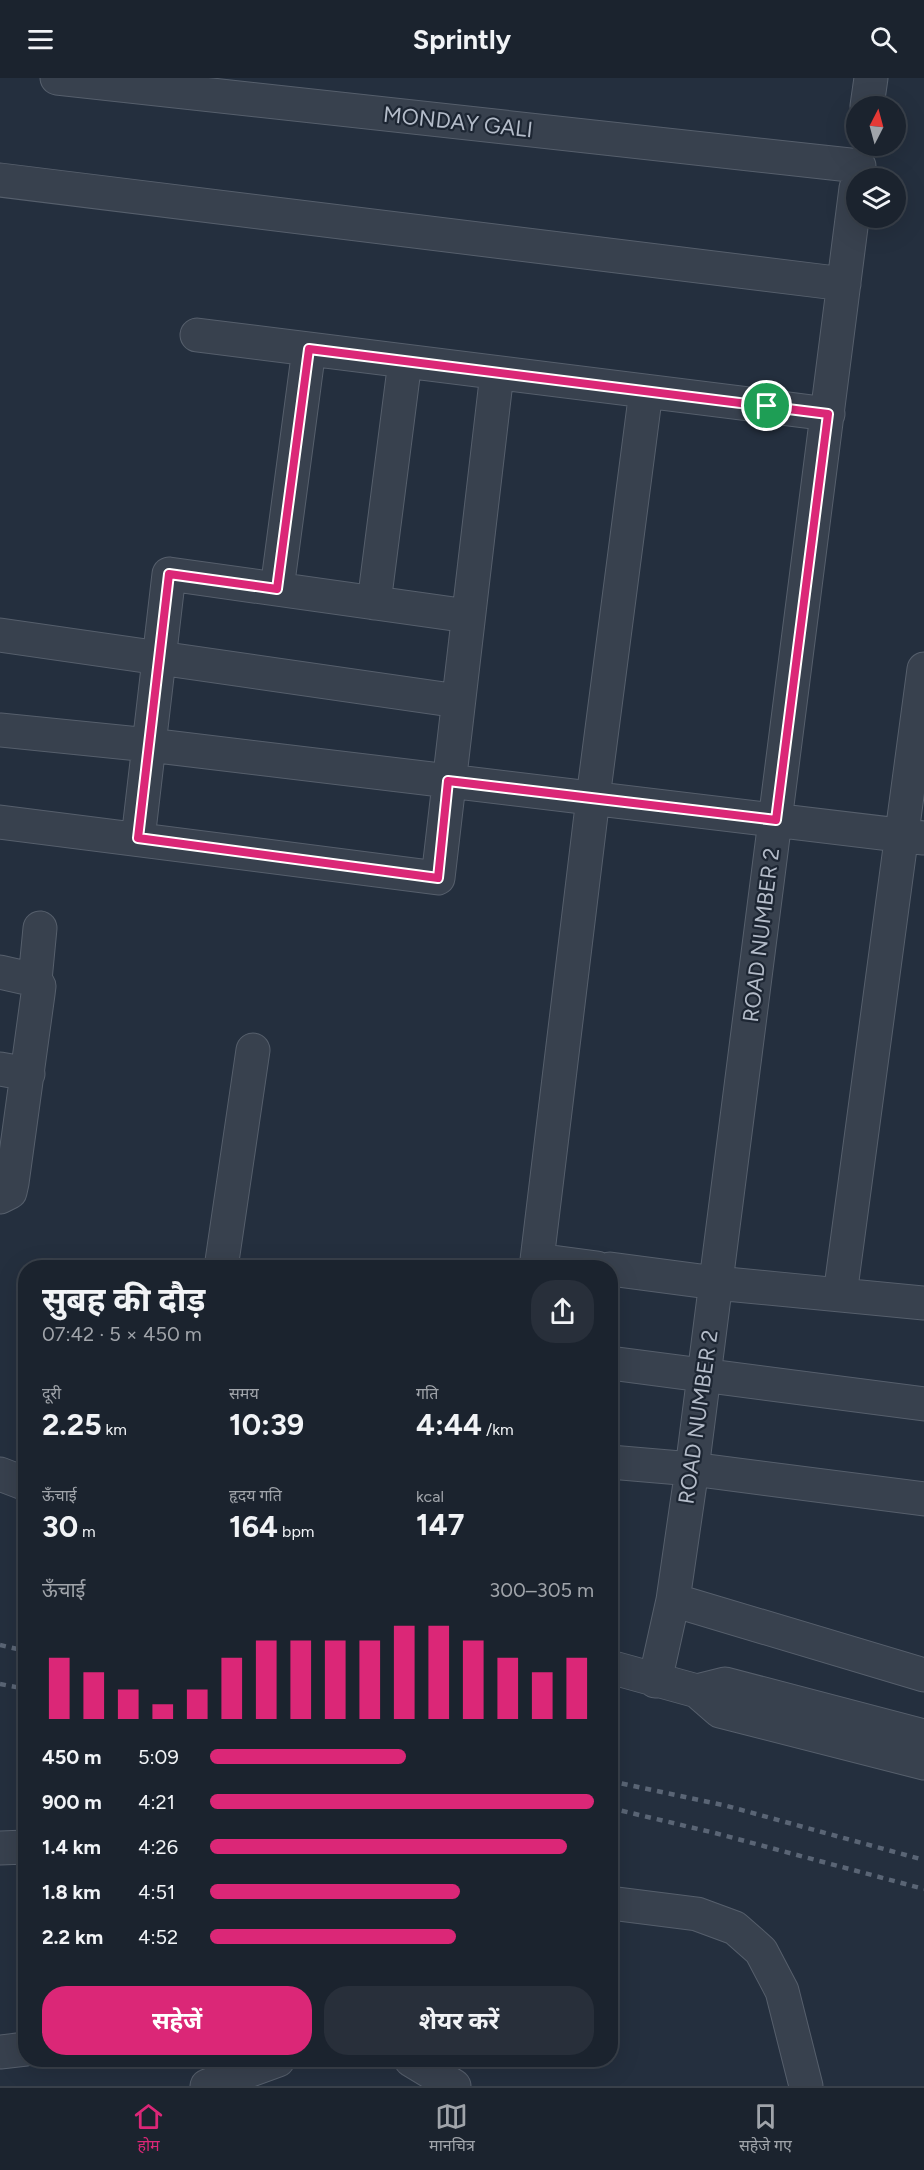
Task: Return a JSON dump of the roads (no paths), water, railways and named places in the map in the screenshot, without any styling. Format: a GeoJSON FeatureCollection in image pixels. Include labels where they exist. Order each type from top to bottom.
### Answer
{"type":"FeatureCollection","features":[{"type":"Feature","properties":{"kind":"street","name":"MONDAY GALI"},"geometry":{"type":"LineString","coordinates":[[57,78],[846,169]]}},
{"type":"Feature","properties":{"kind":"street"},"geometry":{"type":"LineString","coordinates":[[868,96],[871,78]]}},
{"type":"Feature","properties":{"kind":"street"},"geometry":{"type":"LineString","coordinates":[[0,180],[844,284]]}},
{"type":"Feature","properties":{"kind":"street","name":"ROAD NUMBER 2"},"geometry":{"type":"LineString","coordinates":[[655,1681],[674,1600],[692,1468],[851,228]]}},
{"type":"Feature","properties":{"kind":"street"},"geometry":{"type":"LineString","coordinates":[[197,335],[828,414]]}},
{"type":"Feature","properties":{"kind":"street"},"geometry":{"type":"LineString","coordinates":[[277,589],[309,349]]}},
{"type":"Feature","properties":{"kind":"street"},"geometry":{"type":"LineString","coordinates":[[374,603],[405,361]]}},
{"type":"Feature","properties":{"kind":"street"},"geometry":{"type":"LineString","coordinates":[[0,822],[438,878],[497,373]]}},
{"type":"Feature","properties":{"kind":"street"},"geometry":{"type":"LineString","coordinates":[[537,1260],[593,798],[646,391]]}},
{"type":"Feature","properties":{"kind":"street"},"geometry":{"type":"LineString","coordinates":[[138,838],[169,574],[468,616]]}},
{"type":"Feature","properties":{"kind":"street"},"geometry":{"type":"LineString","coordinates":[[0,636],[458,701]]}},
{"type":"Feature","properties":{"kind":"street"},"geometry":{"type":"LineString","coordinates":[[840,1295],[913,837],[924,669]]}},
{"type":"Feature","properties":{"kind":"street"},"geometry":{"type":"LineString","coordinates":[[0,730],[149,745],[913,837]]}},
{"type":"Feature","properties":{"kind":"street"},"geometry":{"type":"LineString","coordinates":[[0,1197],[10,1192],[12,1184],[14,1071],[39,993],[39,986],[35,980],[40,928]]}},
{"type":"Feature","properties":{"kind":"street"},"geometry":{"type":"LineString","coordinates":[[0,972],[35,980]]}},
{"type":"Feature","properties":{"kind":"street"},"geometry":{"type":"LineString","coordinates":[[222,1260],[253,1050]]}},
{"type":"Feature","properties":{"kind":"street"},"geometry":{"type":"LineString","coordinates":[[618,1270],[716,1283],[924,1303]]}},
{"type":"Feature","properties":{"kind":"street"},"geometry":{"type":"LineString","coordinates":[[618,1364],[924,1404]]}},
{"type":"Feature","properties":{"kind":"street"},"geometry":{"type":"LineString","coordinates":[[618,1463],[692,1468],[924,1499]]}},
{"type":"Feature","properties":{"kind":"street"},"geometry":{"type":"LineString","coordinates":[[0,1474],[18,1481]]}},
{"type":"Feature","properties":{"kind":"street"},"geometry":{"type":"LineString","coordinates":[[674,1600],[924,1675]]}},
{"type":"Feature","properties":{"kind":"street"},"geometry":{"type":"LineString","coordinates":[[618,1669],[697,1691],[725,1684],[924,1736]]}},
{"type":"Feature","properties":{"kind":"street"},"geometry":{"type":"LineString","coordinates":[[697,1691],[720,1711],[924,1763]]}},
{"type":"Feature","properties":{"kind":"street"},"geometry":{"type":"LineString","coordinates":[[0,1848],[18,1847]]}},
{"type":"Feature","properties":{"kind":"street"},"geometry":{"type":"LineString","coordinates":[[618,1904],[697,1914],[735,1928],[761,1951],[782,1991],[806,2086]]}},
{"type":"Feature","properties":{"kind":"street"},"geometry":{"type":"LineString","coordinates":[[0,2052],[18,2050]]}},
{"type":"Feature","properties":{"kind":"street"},"geometry":{"type":"LineString","coordinates":[[207,2086],[259,2067]]}},
{"type":"Feature","properties":{"kind":"street"},"geometry":{"type":"LineString","coordinates":[[423,2067],[454,2086]]}},
{"type":"Feature","properties":{"kind":"railway"},"geometry":{"type":"LineString","coordinates":[[0,1645],[18,1649]]}},
{"type":"Feature","properties":{"kind":"railway"},"geometry":{"type":"LineString","coordinates":[[0,1684],[18,1687]]}},
{"type":"Feature","properties":{"kind":"railway"},"geometry":{"type":"LineString","coordinates":[[618,1783],[727,1806],[924,1860]]}},
{"type":"Feature","properties":{"kind":"railway"},"geometry":{"type":"LineString","coordinates":[[618,1810],[715,1833],[924,1889]]}}]}
